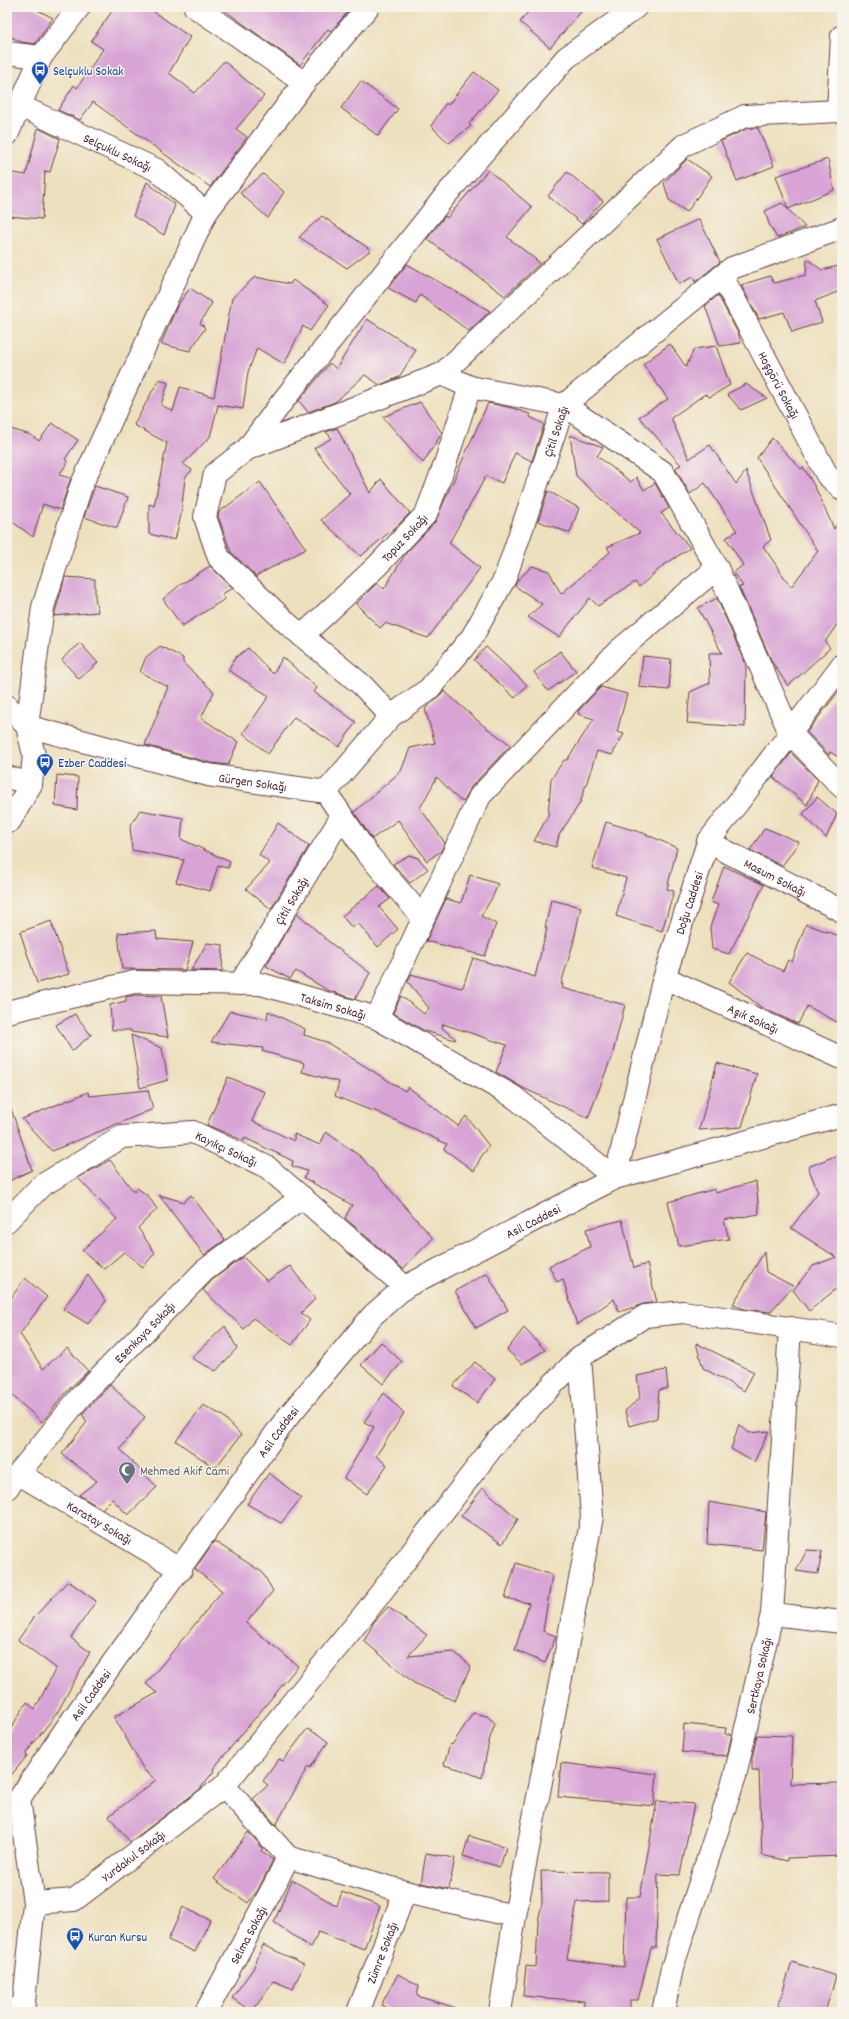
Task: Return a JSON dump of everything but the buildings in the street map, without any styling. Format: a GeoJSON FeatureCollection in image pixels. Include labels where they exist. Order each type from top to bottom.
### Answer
{"type":"FeatureCollection","features":[{"type":"Feature","properties":{"kind":"street"},"geometry":{"type":"LineString","coordinates":[[7,135],[41,57],[80,7]]}},
{"type":"Feature","properties":{"kind":"street"},"geometry":{"type":"LineString","coordinates":[[195,7],[237,34],[304,82]]}},
{"type":"Feature","properties":{"kind":"street"},"geometry":{"type":"LineString","coordinates":[[7,822],[10,820],[31,784],[34,755],[27,726],[43,607],[81,486],[206,213],[304,82],[368,7]]}},
{"type":"Feature","properties":{"kind":"street"},"geometry":{"type":"LineString","coordinates":[[391,716],[362,685],[302,636],[219,558],[205,517],[215,474],[247,449],[445,196],[555,70],[566,58],[636,7]]}},
{"type":"Feature","properties":{"kind":"street"},"geometry":{"type":"LineString","coordinates":[[247,449],[442,374],[684,145],[745,116],[840,112],[842,36]]}},
{"type":"Feature","properties":{"kind":"street"},"geometry":{"type":"LineString","coordinates":[[7,53],[41,57]]}},
{"type":"Feature","properties":{"kind":"street","name":"Selçuklu Sokağı"},"geometry":{"type":"LineString","coordinates":[[20,106],[157,170],[206,213]]}},
{"type":"Feature","properties":{"kind":"street","name":"Çitil Sokağı"},"geometry":{"type":"LineString","coordinates":[[326,792],[391,716],[429,689],[476,630],[505,578],[564,405],[732,268],[842,228]]}},
{"type":"Feature","properties":{"kind":"street","name":"Hoşgörü Sokağı"},"geometry":{"type":"LineString","coordinates":[[722,276],[827,475],[842,489]]}},
{"type":"Feature","properties":{"kind":"street"},"geometry":{"type":"LineString","coordinates":[[442,374],[470,387],[564,405],[663,472],[717,568],[790,733],[842,787]]}},
{"type":"Feature","properties":{"kind":"street","name":"Topuz Sokağı"},"geometry":{"type":"LineString","coordinates":[[302,636],[377,566],[426,514],[445,464],[470,387]]}},
{"type":"Feature","properties":{"kind":"street"},"geometry":{"type":"LineString","coordinates":[[377,1018],[480,796],[617,652],[717,568]]}},
{"type":"Feature","properties":{"kind":"street","name":"Doğu Caddesi"},"geometry":{"type":"LineString","coordinates":[[615,1178],[664,978],[708,842],[842,665]]}},
{"type":"Feature","properties":{"kind":"street"},"geometry":{"type":"LineString","coordinates":[[7,706],[27,726]]}},
{"type":"Feature","properties":{"kind":"street","name":"Gürgen Sokağı"},"geometry":{"type":"LineString","coordinates":[[27,726],[208,775],[326,792]]}},
{"type":"Feature","properties":{"kind":"street"},"geometry":{"type":"LineString","coordinates":[[7,777],[31,784]]}},
{"type":"Feature","properties":{"kind":"street"},"geometry":{"type":"LineString","coordinates":[[326,792],[366,852],[423,918]]}},
{"type":"Feature","properties":{"kind":"street","name":"Çitil Sokağı"},"geometry":{"type":"LineString","coordinates":[[240,984],[342,816]]}},
{"type":"Feature","properties":{"kind":"street","name":"Masum Sokağı"},"geometry":{"type":"LineString","coordinates":[[708,842],[842,911]]}},
{"type":"Feature","properties":{"kind":"street","name":"Aşık Sokağı"},"geometry":{"type":"LineString","coordinates":[[664,978],[842,1058]]}},
{"type":"Feature","properties":{"kind":"street","name":"Taksim Sokağı"},"geometry":{"type":"LineString","coordinates":[[7,1012],[134,982],[261,984],[377,1018],[514,1097],[615,1178]]}},
{"type":"Feature","properties":{"kind":"street","name":"Asil Caddesi"},"geometry":{"type":"LineString","coordinates":[[17,2010],[34,1903],[13,1796],[65,1730],[181,1570],[286,1419],[374,1315],[405,1287],[615,1178],[842,1115]]}},
{"type":"Feature","properties":{"kind":"street","name":"Kayıkçı Sokağı"},"geometry":{"type":"LineString","coordinates":[[7,1221],[41,1186],[122,1137],[193,1132],[267,1167],[405,1287]]}},
{"type":"Feature","properties":{"kind":"street","name":"Esenkaya Sokağı"},"geometry":{"type":"LineString","coordinates":[[13,1481],[80,1397],[204,1272],[302,1197]]}},
{"type":"Feature","properties":{"kind":"street","name":"Yurdakul Sokağı"},"geometry":{"type":"LineString","coordinates":[[34,1903],[74,1900],[224,1786],[366,1612],[498,1440],[580,1357],[645,1316],[683,1312],[842,1336]]}},
{"type":"Feature","properties":{"kind":"street","name":"Sertkaya Sokağı"},"geometry":{"type":"LineString","coordinates":[[663,2012],[672,1968],[735,1776],[772,1614],[790,1328]]}},
{"type":"Feature","properties":{"kind":"street"},"geometry":{"type":"LineString","coordinates":[[500,2012],[516,1916],[592,1517],[580,1357]]}},
{"type":"Feature","properties":{"kind":"street","name":"Karatay Sokağı"},"geometry":{"type":"LineString","coordinates":[[13,1481],[181,1570]]}},
{"type":"Feature","properties":{"kind":"street"},"geometry":{"type":"LineString","coordinates":[[772,1614],[842,1622]]}},
{"type":"Feature","properties":{"kind":"street"},"geometry":{"type":"LineString","coordinates":[[224,1786],[288,1857],[405,1892],[516,1916]]}},
{"type":"Feature","properties":{"kind":"street","name":"Selma Sokağı"},"geometry":{"type":"LineString","coordinates":[[206,2012],[288,1857]]}},
{"type":"Feature","properties":{"kind":"street","name":"Zümre Sokağı"},"geometry":{"type":"LineString","coordinates":[[358,2012],[405,1892]]}},
{"type":"Feature","properties":{"kind":"place","name":"Selçuklu Sokak"},"geometry":{"type":"Point","coordinates":[40,85]}},
{"type":"Feature","properties":{"kind":"place","name":"Ezber Caddesi"},"geometry":{"type":"Point","coordinates":[45,777]}},
{"type":"Feature","properties":{"kind":"place","name":"Mehmed Akif Cami"},"geometry":{"type":"Point","coordinates":[127,1485]}},
{"type":"Feature","properties":{"kind":"place","name":"Kuran Kursu"},"geometry":{"type":"Point","coordinates":[75,1951]}}]}
